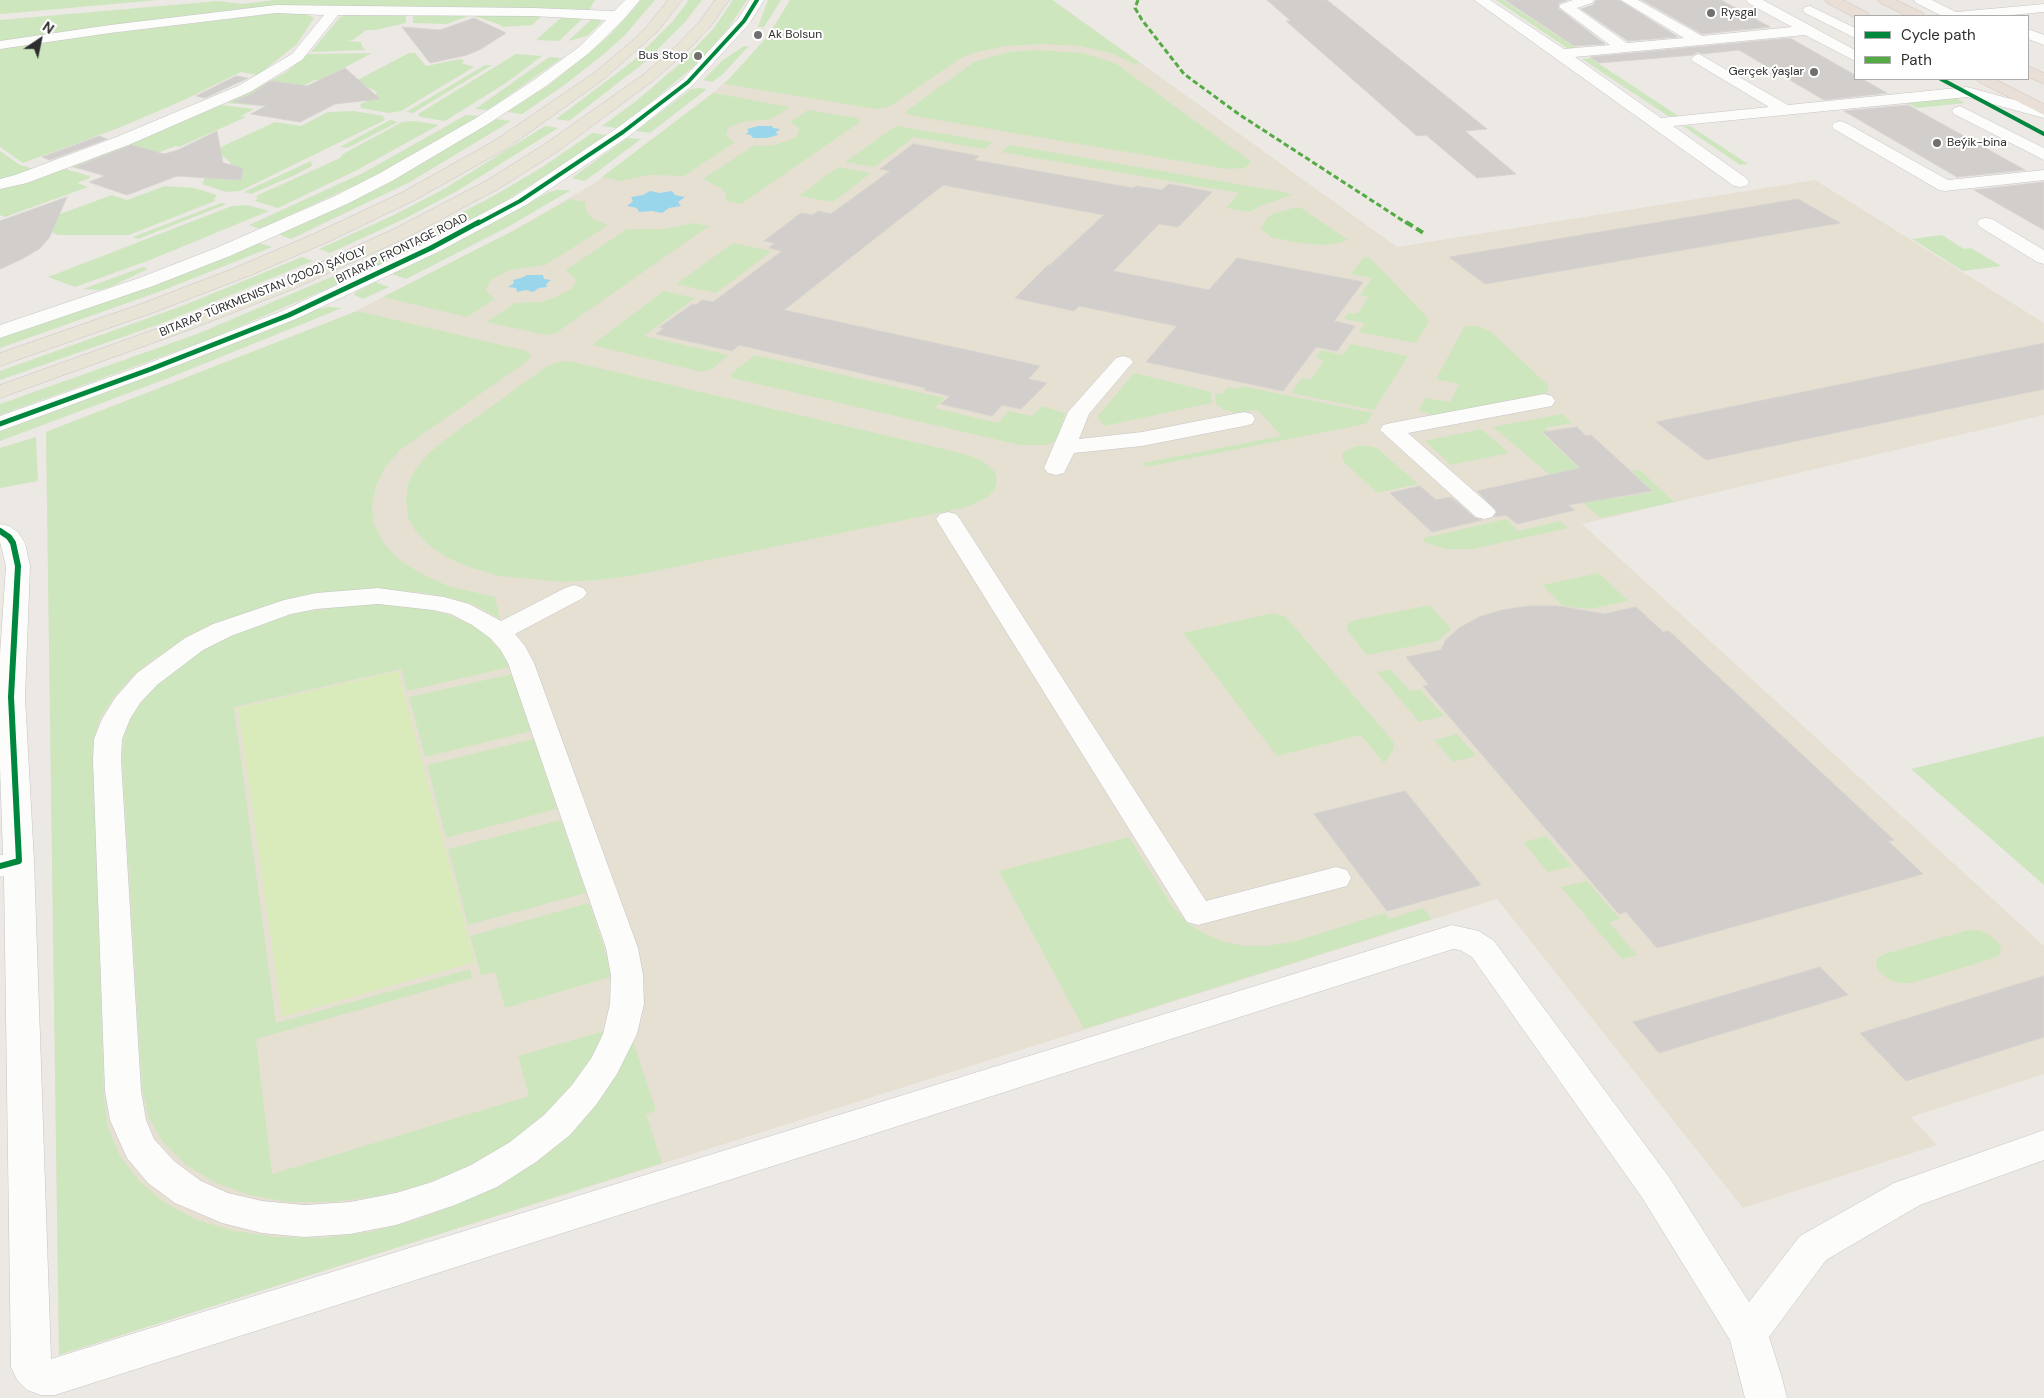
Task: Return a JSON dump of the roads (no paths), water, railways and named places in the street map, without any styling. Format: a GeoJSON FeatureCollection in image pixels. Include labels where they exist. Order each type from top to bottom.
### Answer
{"type":"FeatureCollection","features":[{"type":"Feature","properties":{"kind":"highway"},"geometry":{"type":"LineString","coordinates":[[1832,0],[1861,15]]}},
{"type":"Feature","properties":{"kind":"highway"},"geometry":{"type":"LineString","coordinates":[[1885,0],[1916,15]]}},
{"type":"Feature","properties":{"kind":"highway"},"geometry":{"type":"LineString","coordinates":[[2029,72],[2044,79]]}},
{"type":"Feature","properties":{"kind":"highway"},"geometry":{"type":"LineString","coordinates":[[1986,80],[2044,112]]}},
{"type":"Feature","properties":{"kind":"main road","name":"BITARAP TÜRKMENISTAN (2002) ŞAÝOLY"},"geometry":{"type":"LineString","coordinates":[[0,360],[148,308],[244,271],[323,238],[407,197],[500,145],[585,86],[636,45],[653,28],[675,0]]}},
{"type":"Feature","properties":{"kind":"main road","name":"BITARAP TÜRKMENISTAN (2002) ŞAÝOLY"},"geometry":{"type":"LineString","coordinates":[[0,392],[174,330],[283,286],[386,240],[492,185],[551,148],[649,77],[682,48],[705,24],[722,0]]}},
{"type":"Feature","properties":{"kind":"street"},"geometry":{"type":"LineString","coordinates":[[0,332],[115,293],[223,252],[333,204],[386,177],[482,121],[540,83],[584,50],[633,0]]}},
{"type":"Feature","properties":{"kind":"street","name":"BITARAP FRONTAGE ROAD"},"geometry":{"type":"LineString","coordinates":[[0,424],[281,318],[383,271],[520,200],[568,171],[688,82],[744,21],[757,0]]}},
{"type":"Feature","properties":{"kind":"street"},"geometry":{"type":"LineString","coordinates":[[1480,0],[1561,54],[1740,182]]}},
{"type":"Feature","properties":{"kind":"street"},"geometry":{"type":"LineString","coordinates":[[1587,0],[1566,7],[1624,48]]}},
{"type":"Feature","properties":{"kind":"street"},"geometry":{"type":"LineString","coordinates":[[1628,0],[1700,41]]}},
{"type":"Feature","properties":{"kind":"street"},"geometry":{"type":"LineString","coordinates":[[1753,0],[1854,55]]}},
{"type":"Feature","properties":{"kind":"street"},"geometry":{"type":"LineString","coordinates":[[1921,0],[1951,15]]}},
{"type":"Feature","properties":{"kind":"street"},"geometry":{"type":"LineString","coordinates":[[1965,0],[1994,13]]}},
{"type":"Feature","properties":{"kind":"street"},"geometry":{"type":"LineString","coordinates":[[1799,4],[1854,33]]}},
{"type":"Feature","properties":{"kind":"street"},"geometry":{"type":"LineString","coordinates":[[0,45],[110,29],[292,8],[334,12],[533,12],[619,16]]}},
{"type":"Feature","properties":{"kind":"street"},"geometry":{"type":"LineString","coordinates":[[1969,15],[2044,8]]}},
{"type":"Feature","properties":{"kind":"street"},"geometry":{"type":"LineString","coordinates":[[0,184],[21,179],[126,140],[252,85],[283,68],[297,57],[334,12]]}},
{"type":"Feature","properties":{"kind":"street"},"geometry":{"type":"LineString","coordinates":[[1561,54],[1808,30]]}},
{"type":"Feature","properties":{"kind":"street"},"geometry":{"type":"LineString","coordinates":[[2029,34],[2044,41]]}},
{"type":"Feature","properties":{"kind":"street"},"geometry":{"type":"LineString","coordinates":[[1699,59],[1785,110]]}},
{"type":"Feature","properties":{"kind":"street"},"geometry":{"type":"LineString","coordinates":[[1943,80],[2044,134]]}},
{"type":"Feature","properties":{"kind":"street"},"geometry":{"type":"LineString","coordinates":[[1905,83],[1928,96]]}},
{"type":"Feature","properties":{"kind":"street"},"geometry":{"type":"LineString","coordinates":[[1659,123],[1967,92],[2044,112]]}},
{"type":"Feature","properties":{"kind":"street"},"geometry":{"type":"LineString","coordinates":[[1960,111],[2044,156]]}},
{"type":"Feature","properties":{"kind":"street"},"geometry":{"type":"LineString","coordinates":[[1840,126],[1945,186],[2044,175]]}},
{"type":"Feature","properties":{"kind":"street"},"geometry":{"type":"LineString","coordinates":[[1986,223],[2044,258]]}},
{"type":"Feature","properties":{"kind":"street"},"geometry":{"type":"LineString","coordinates":[[1056,468],[1080,412],[1122,362]]}},
{"type":"Feature","properties":{"kind":"street"},"geometry":{"type":"LineString","coordinates":[[1484,512],[1391,430],[1544,401]]}},
{"type":"Feature","properties":{"kind":"street"},"geometry":{"type":"LineString","coordinates":[[1065,446],[1142,439],[1244,419]]}},
{"type":"Feature","properties":{"kind":"street"},"geometry":{"type":"LineString","coordinates":[[948,519],[1198,914],[1336,878]]}},
{"type":"Feature","properties":{"kind":"street"},"geometry":{"type":"LineString","coordinates":[[0,531],[9,537],[13,543],[9,568],[11,697],[10,864],[31,1367],[41,1377],[55,1377],[1452,937],[1468,939],[1483,949],[1656,1188],[1748,1334],[1762,1378],[1766,1398]]}},
{"type":"Feature","properties":{"kind":"street"},"geometry":{"type":"LineString","coordinates":[[499,632],[574,592]]}},
{"type":"Feature","properties":{"kind":"street"},"geometry":{"type":"LineString","coordinates":[[378,596],[407,598],[435,602],[460,610],[481,619],[499,632],[512,646],[521,663],[622,948],[627,975],[627,1004],[620,1034],[605,1065],[584,1095],[557,1125],[523,1152],[484,1176],[442,1194],[396,1209],[350,1218],[296,1220],[262,1217],[222,1208],[188,1192],[161,1172],[140,1148],[128,1120],[122,1091],[106,760],[108,739],[116,718],[129,698],[147,679],[175,656],[222,630],[284,608],[347,597],[378,596]]}},
{"type":"Feature","properties":{"kind":"street"},"geometry":{"type":"LineString","coordinates":[[1748,1334],[1812,1248],[1907,1194],[2044,1145]]}},
{"type":"Feature","properties":{"kind":"water"},"geometry":{"type":"Polygon","coordinates":[[[758,126],[772,126],[773,128],[780,129],[776,132],[778,135],[767,138],[753,138],[751,135],[745,134],[749,132],[747,129],[758,126]]]}},
{"type":"Feature","properties":{"kind":"water"},"geometry":{"type":"Polygon","coordinates":[[[650,191],[660,193],[672,191],[675,195],[685,197],[678,202],[681,206],[669,208],[662,213],[652,211],[639,212],[637,208],[627,206],[633,201],[631,197],[643,195],[650,191]]]}},
{"type":"Feature","properties":{"kind":"water"},"geometry":{"type":"Polygon","coordinates":[[[527,275],[543,275],[544,279],[551,280],[546,284],[547,287],[539,288],[533,292],[526,290],[517,292],[516,288],[508,287],[514,283],[513,280],[527,275]]]}},
{"type":"Feature","properties":{"kind":"place","name":"Rysgal"},"geometry":{"type":"Point","coordinates":[1711,13]}},
{"type":"Feature","properties":{"kind":"place","name":"Ak Bolsun"},"geometry":{"type":"Point","coordinates":[758,35]}},
{"type":"Feature","properties":{"kind":"place","name":"Bus Stop"},"geometry":{"type":"Point","coordinates":[698,56]}},
{"type":"Feature","properties":{"kind":"place","name":"Gerçek ýaşlar"},"geometry":{"type":"Point","coordinates":[1814,72]}},
{"type":"Feature","properties":{"kind":"place","name":"Beýik-bina"},"geometry":{"type":"Point","coordinates":[1937,143]}}]}
